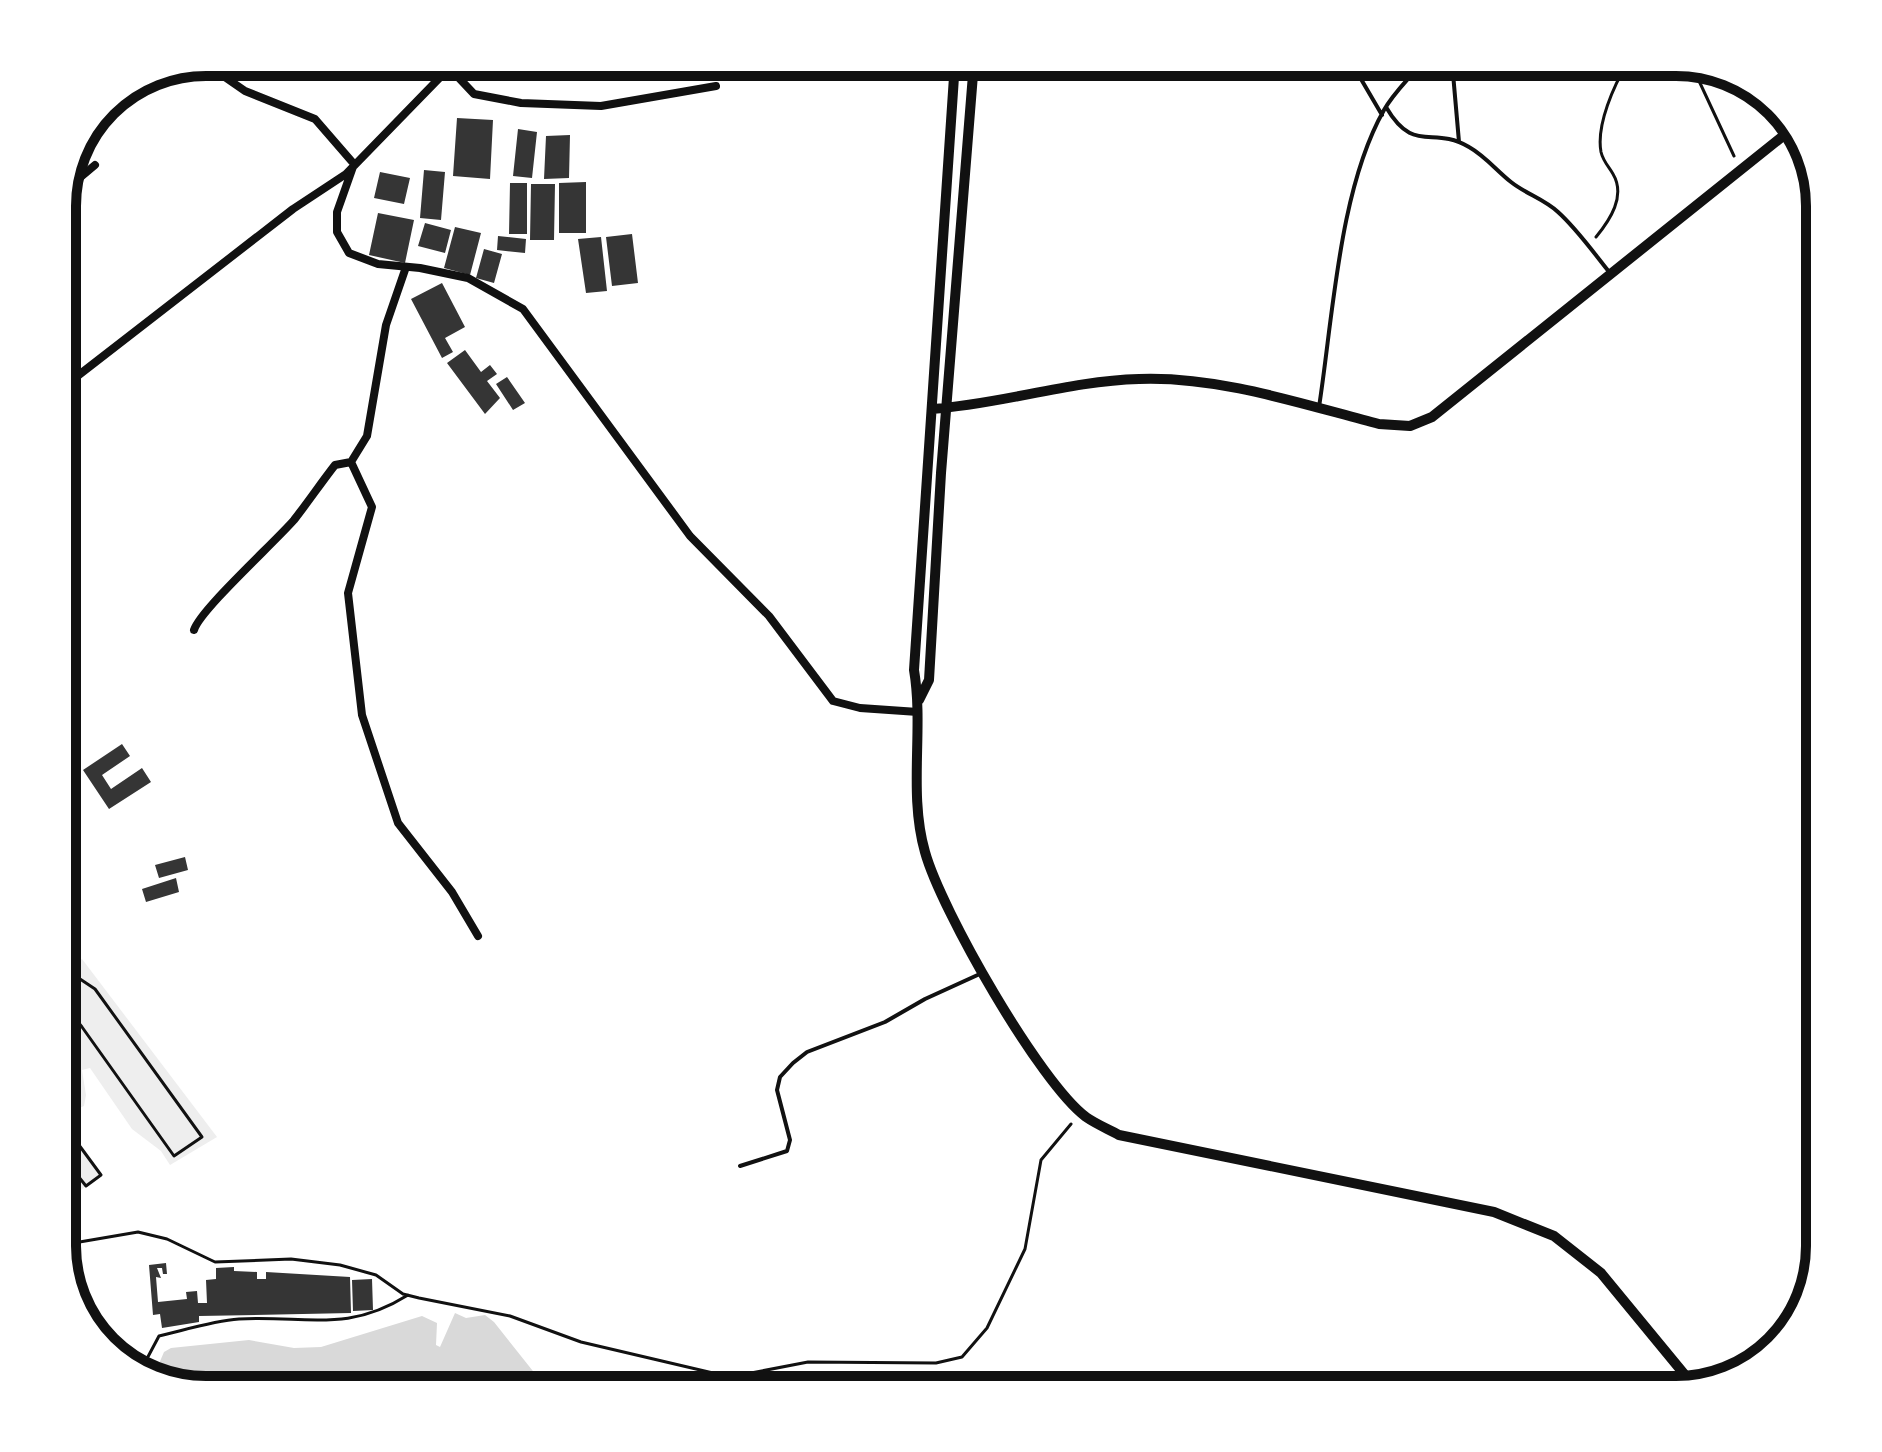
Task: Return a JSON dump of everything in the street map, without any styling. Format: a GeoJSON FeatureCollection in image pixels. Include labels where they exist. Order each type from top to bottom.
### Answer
{"type":"FeatureCollection","features":[{"type":"Feature","properties":{"kind":"street"},"geometry":{"type":"LineString","coordinates":[[223,76],[245,91],[315,119],[354,164]]}},
{"type":"Feature","properties":{"kind":"street"},"geometry":{"type":"LineString","coordinates":[[76,377],[281,218],[346,174],[441,76]]}},
{"type":"Feature","properties":{"kind":"street"},"geometry":{"type":"LineString","coordinates":[[458,76],[474,94],[521,103],[601,106],[716,86]]}},
{"type":"Feature","properties":{"kind":"street"},"geometry":{"type":"LineString","coordinates":[[954,76],[914,670],[919,706],[917,793],[924,851],[940,891],[1016,1029],[1055,1085],[1082,1112],[1119,1135],[1494,1212],[1554,1236],[1601,1273],[1685,1375]]}},
{"type":"Feature","properties":{"kind":"street"},"geometry":{"type":"LineString","coordinates":[[919,706],[929,680],[973,76]]}},
{"type":"Feature","properties":{"kind":"street"},"geometry":{"type":"LineString","coordinates":[[932,409],[1037,390],[1137,379],[1175,379],[1379,424],[1410,426],[1432,417],[1785,135]]}},
{"type":"Feature","properties":{"kind":"street"},"geometry":{"type":"LineString","coordinates":[[354,164],[337,212],[337,232],[349,253],[378,264],[468,278],[523,309],[690,536],[769,616],[833,701],[860,708],[919,706]]}},
{"type":"Feature","properties":{"kind":"street"},"geometry":{"type":"LineString","coordinates":[[79,178],[95,165]]}},
{"type":"Feature","properties":{"kind":"street"},"geometry":{"type":"LineString","coordinates":[[194,630],[197,619],[215,604],[293,520],[335,465],[351,462],[367,436],[386,325],[406,267]]}},
{"type":"Feature","properties":{"kind":"street"},"geometry":{"type":"LineString","coordinates":[[351,462],[372,507],[348,593],[362,715],[398,823],[452,892],[478,936]]}},
{"type":"Feature","properties":{"kind":"lane"},"geometry":{"type":"LineString","coordinates":[[1359,76],[1382,115]]}},
{"type":"Feature","properties":{"kind":"lane"},"geometry":{"type":"LineString","coordinates":[[1319,409],[1350,205],[1382,115],[1411,76]]}},
{"type":"Feature","properties":{"kind":"lane"},"geometry":{"type":"LineString","coordinates":[[1453,76],[1459,142]]}},
{"type":"Feature","properties":{"kind":"lane"},"geometry":{"type":"LineString","coordinates":[[1386,107],[1395,123],[1414,136],[1459,142],[1480,154],[1527,193],[1558,211],[1612,275]]}},
{"type":"Feature","properties":{"kind":"lane"},"geometry":{"type":"LineString","coordinates":[[740,1166],[787,1151],[790,1140],[777,1090],[780,1077],[807,1052],[885,1022],[925,999],[984,972]]}},
{"type":"Feature","properties":{"kind":"path"},"geometry":{"type":"LineString","coordinates":[[1588,245],[1606,223],[1618,199],[1618,187],[1601,154],[1600,141],[1621,76]]}},
{"type":"Feature","properties":{"kind":"path"},"geometry":{"type":"LineString","coordinates":[[1697,78],[1722,137],[1742,170]]}},
{"type":"Feature","properties":{"kind":"path"},"geometry":{"type":"LineString","coordinates":[[76,980],[95,989],[202,1137],[174,1156],[76,1020]]}},
{"type":"Feature","properties":{"kind":"path"},"geometry":{"type":"LineString","coordinates":[[76,1243],[138,1232],[152,1233],[215,1262],[291,1259],[362,1270],[408,1295],[510,1316],[581,1342],[713,1373],[751,1373],[808,1362],[950,1361],[974,1347],[987,1328],[1025,1249],[1041,1160],[1082,1112]]}},
{"type":"Feature","properties":{"kind":"path"},"geometry":{"type":"LineString","coordinates":[[76,1141],[101,1175],[86,1186],[76,1174]]}},
{"type":"Feature","properties":{"kind":"path"},"geometry":{"type":"LineString","coordinates":[[146,1361],[159,1336],[238,1319],[304,1323],[350,1320],[379,1312],[408,1295]]}},
{"type":"Feature","properties":{"kind":"shaded area"},"geometry":{"type":"Polygon","coordinates":[[[82,959],[217,1137],[170,1165],[161,1151],[132,1129],[90,1068],[82,1070],[86,1095],[84,1106],[76,1109],[76,963],[82,959]]]}},
{"type":"Feature","properties":{"kind":"shaded area"},"geometry":{"type":"Polygon","coordinates":[[[76,1141],[101,1175],[81,1190],[76,1183],[76,1141]]]}},
{"type":"Feature","properties":{"kind":"shaded area"},"geometry":{"type":"Polygon","coordinates":[[[455,1313],[466,1318],[485,1315],[537,1376],[206,1376],[158,1367],[164,1352],[171,1348],[249,1340],[294,1348],[321,1347],[422,1316],[437,1323],[436,1345],[440,1347],[455,1313]]]}},
{"type":"Feature","properties":{"kind":"building"},"geometry":{"type":"Polygon","coordinates":[[[457,118],[493,120],[490,179],[453,176],[457,118]]]}},
{"type":"Feature","properties":{"kind":"building"},"geometry":{"type":"Polygon","coordinates":[[[518,129],[537,132],[532,178],[513,176],[518,129]]]}},
{"type":"Feature","properties":{"kind":"building"},"geometry":{"type":"Polygon","coordinates":[[[570,135],[569,178],[544,179],[546,136],[570,135]]]}},
{"type":"Feature","properties":{"kind":"building"},"geometry":{"type":"Polygon","coordinates":[[[424,170],[445,172],[441,220],[420,218],[424,170]]]}},
{"type":"Feature","properties":{"kind":"building"},"geometry":{"type":"Polygon","coordinates":[[[380,172],[410,178],[404,204],[374,198],[380,172]]]}},
{"type":"Feature","properties":{"kind":"building"},"geometry":{"type":"Polygon","coordinates":[[[586,182],[586,233],[559,233],[559,183],[586,182]]]}},
{"type":"Feature","properties":{"kind":"building"},"geometry":{"type":"Polygon","coordinates":[[[510,183],[527,183],[527,234],[509,234],[510,183]]]}},
{"type":"Feature","properties":{"kind":"building"},"geometry":{"type":"Polygon","coordinates":[[[531,184],[555,184],[554,240],[530,240],[531,184]]]}},
{"type":"Feature","properties":{"kind":"building"},"geometry":{"type":"Polygon","coordinates":[[[378,213],[414,220],[405,263],[369,255],[378,213]]]}},
{"type":"Feature","properties":{"kind":"building"},"geometry":{"type":"Polygon","coordinates":[[[425,223],[451,230],[445,253],[418,246],[425,223]]]}},
{"type":"Feature","properties":{"kind":"building"},"geometry":{"type":"Polygon","coordinates":[[[455,227],[481,233],[470,275],[444,268],[455,227]]]}},
{"type":"Feature","properties":{"kind":"building"},"geometry":{"type":"Polygon","coordinates":[[[632,234],[638,283],[612,286],[606,237],[632,234]]]}},
{"type":"Feature","properties":{"kind":"building"},"geometry":{"type":"Polygon","coordinates":[[[498,236],[526,239],[525,253],[497,250],[498,236]]]}},
{"type":"Feature","properties":{"kind":"building"},"geometry":{"type":"Polygon","coordinates":[[[601,237],[607,291],[586,293],[578,239],[601,237]]]}},
{"type":"Feature","properties":{"kind":"building"},"geometry":{"type":"Polygon","coordinates":[[[484,249],[502,254],[494,283],[476,278],[484,249]]]}},
{"type":"Feature","properties":{"kind":"building"},"geometry":{"type":"Polygon","coordinates":[[[442,283],[465,327],[445,338],[453,352],[442,358],[411,299],[442,283]]]}},
{"type":"Feature","properties":{"kind":"building"},"geometry":{"type":"Polygon","coordinates":[[[465,350],[481,372],[490,365],[497,374],[487,381],[500,398],[485,414],[447,363],[465,350]]]}},
{"type":"Feature","properties":{"kind":"building"},"geometry":{"type":"Polygon","coordinates":[[[507,377],[525,403],[513,410],[496,384],[507,377]]]}},
{"type":"Feature","properties":{"kind":"building"},"geometry":{"type":"Polygon","coordinates":[[[122,744],[130,756],[102,775],[111,789],[142,768],[151,782],[109,809],[83,770],[122,744]]]}},
{"type":"Feature","properties":{"kind":"building"},"geometry":{"type":"Polygon","coordinates":[[[185,857],[188,870],[159,878],[155,865],[185,857]]]}},
{"type":"Feature","properties":{"kind":"building"},"geometry":{"type":"Polygon","coordinates":[[[176,878],[179,892],[146,902],[142,889],[176,878]]]}},
{"type":"Feature","properties":{"kind":"building"},"geometry":{"type":"Polygon","coordinates":[[[166,1263],[167,1274],[163,1274],[162,1268],[157,1268],[161,1278],[156,1277],[158,1302],[187,1299],[186,1292],[197,1291],[198,1303],[207,1303],[206,1280],[216,1279],[216,1268],[234,1267],[234,1271],[257,1272],[257,1279],[266,1279],[266,1272],[350,1277],[351,1313],[199,1316],[199,1322],[162,1328],[160,1314],[153,1315],[149,1265],[166,1263]]]}},
{"type":"Feature","properties":{"kind":"building"},"geometry":{"type":"Polygon","coordinates":[[[372,1279],[373,1310],[353,1311],[352,1280],[372,1279]]]}}]}
